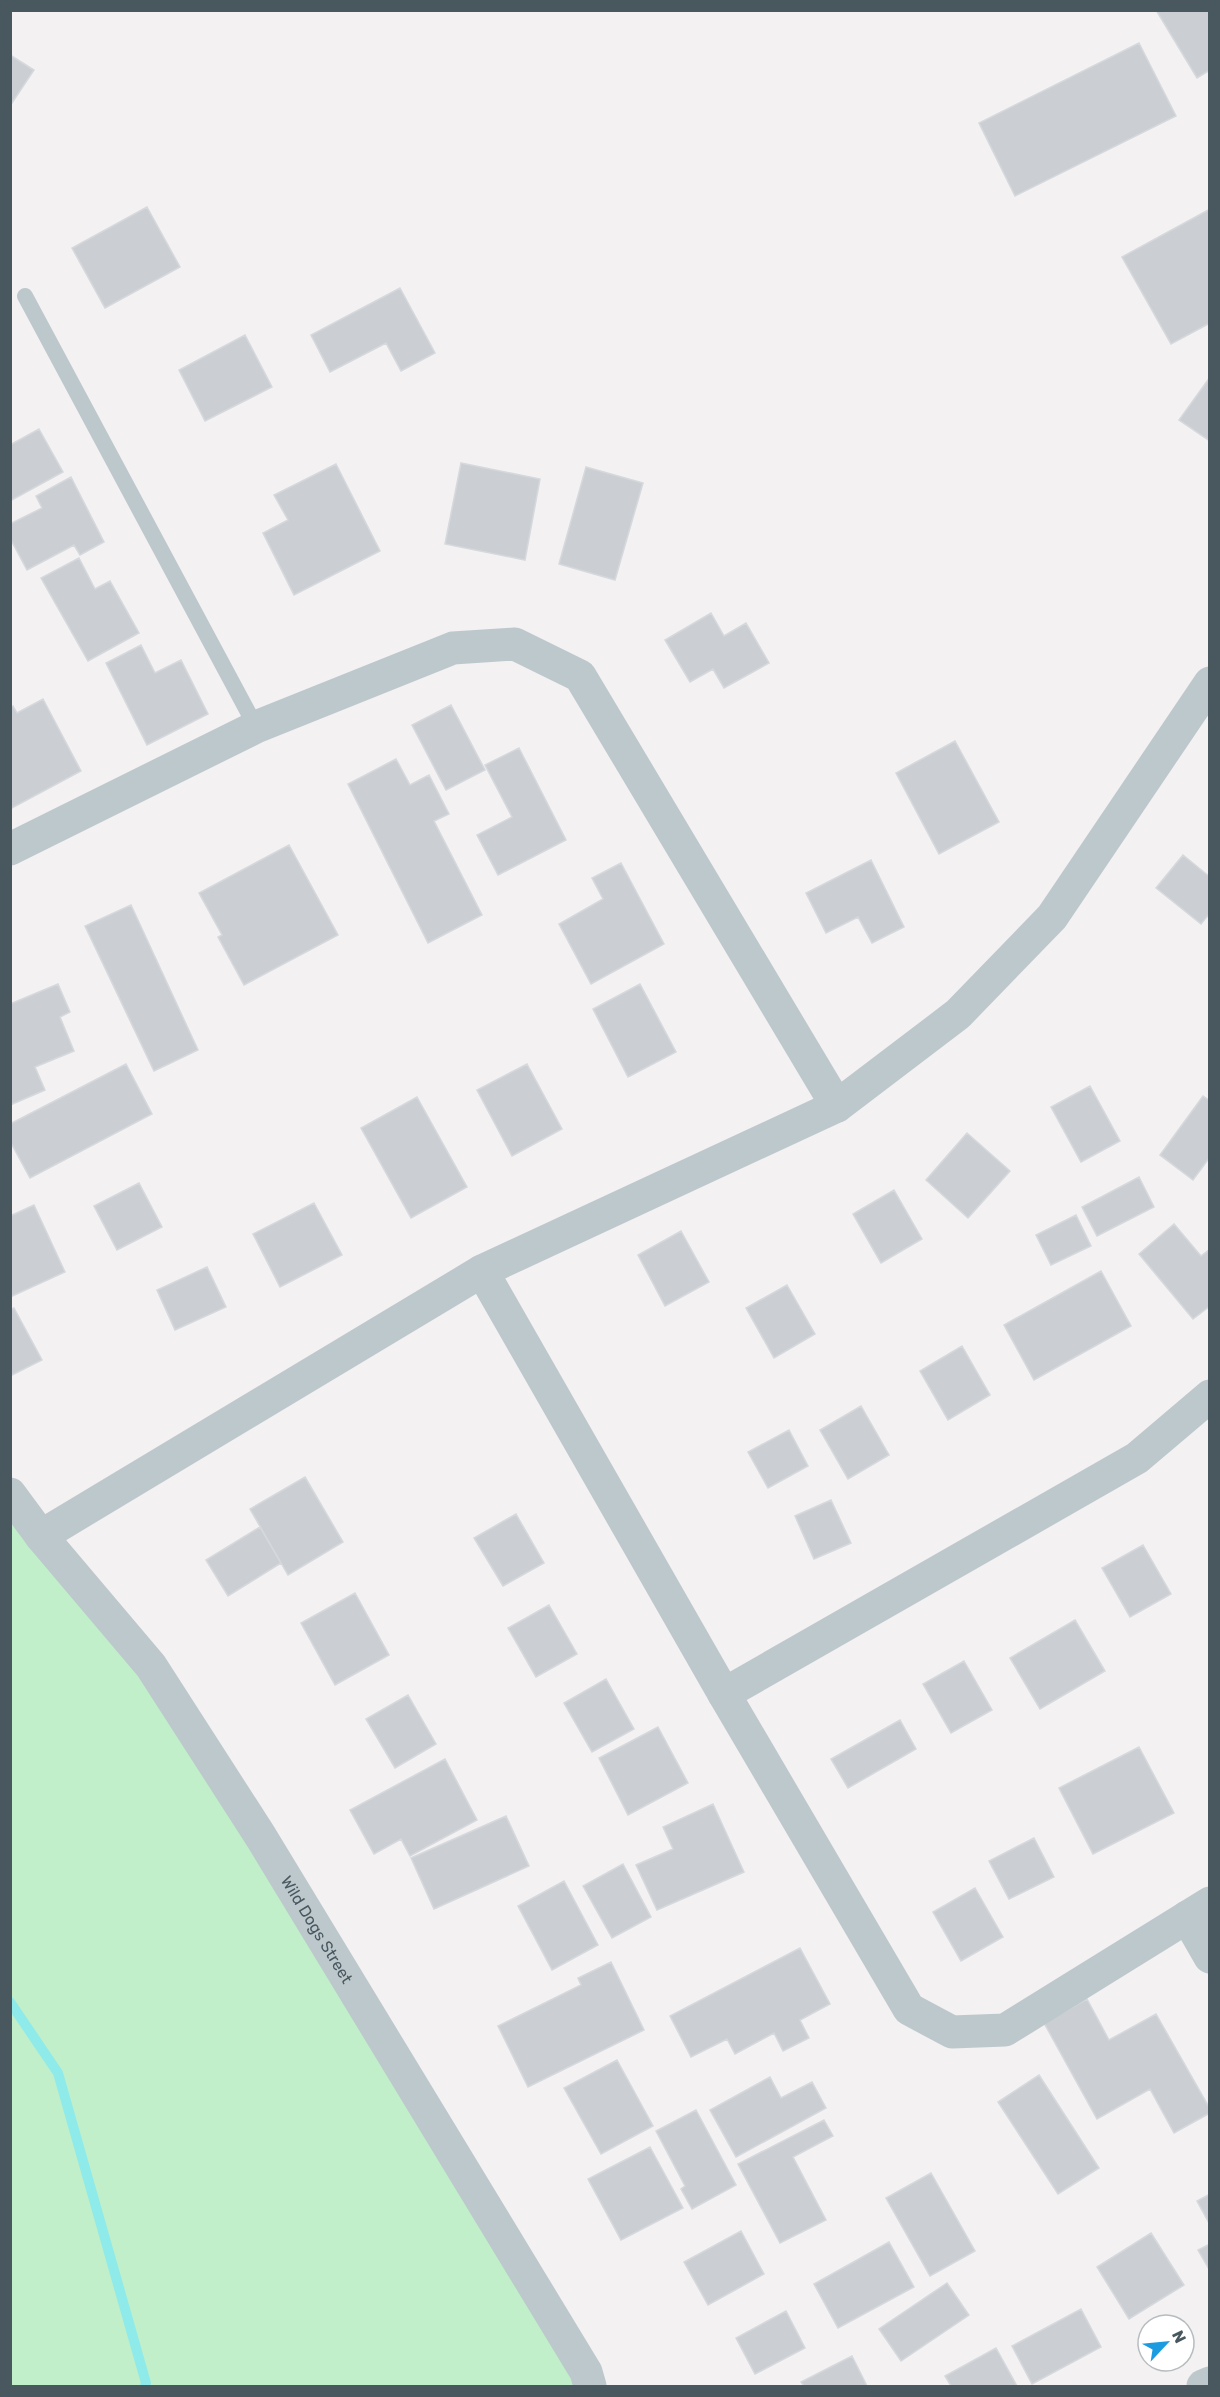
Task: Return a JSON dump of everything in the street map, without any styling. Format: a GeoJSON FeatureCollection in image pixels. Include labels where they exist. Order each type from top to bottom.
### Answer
{"type":"FeatureCollection","features":[{"type":"Feature","properties":{"kind":"street"},"geometry":{"type":"LineString","coordinates":[[10,849],[256,727],[453,648],[515,644],[580,676],[837,1106]]}},
{"type":"Feature","properties":{"kind":"street"},"geometry":{"type":"LineString","coordinates":[[41,1536],[482,1271],[837,1106],[958,1014],[1052,917],[1209,683]]}},
{"type":"Feature","properties":{"kind":"street"},"geometry":{"type":"LineString","coordinates":[[482,1271],[723,1694],[909,2009],[952,2032],[1005,2030],[1198,1910],[1209,1957]]}},
{"type":"Feature","properties":{"kind":"street"},"geometry":{"type":"LineString","coordinates":[[723,1694],[1137,1458],[1209,1396]]}},
{"type":"Feature","properties":{"kind":"street","name":"Wild Dogs Street"},"geometry":{"type":"LineString","coordinates":[[10,1494],[41,1536],[152,1666],[274,1857],[586,2372],[590,2386]]}},
{"type":"Feature","properties":{"kind":"street"},"geometry":{"type":"LineString","coordinates":[[1203,2386],[1209,2383]]}},
{"type":"Feature","properties":{"kind":"lane"},"geometry":{"type":"LineString","coordinates":[[25,296],[256,727]]}},
{"type":"Feature","properties":{"kind":"green space"},"geometry":{"type":"Polygon","coordinates":[[[10,1494],[151,1666],[590,2386],[11,2386],[10,1494]]]}},
{"type":"Feature","properties":{"kind":"building"},"geometry":{"type":"Polygon","coordinates":[[[1156,10],[1210,10],[1210,70],[1197,78],[1156,10]]]}},
{"type":"Feature","properties":{"kind":"building"},"geometry":{"type":"Polygon","coordinates":[[[1139,43],[1176,116],[1015,196],[979,123],[1139,43]]]}},
{"type":"Feature","properties":{"kind":"building"},"geometry":{"type":"Polygon","coordinates":[[[10,55],[34,70],[10,106],[10,55]]]}},
{"type":"Feature","properties":{"kind":"building"},"geometry":{"type":"Polygon","coordinates":[[[147,207],[180,267],[105,308],[72,248],[147,207]]]}},
{"type":"Feature","properties":{"kind":"building"},"geometry":{"type":"Polygon","coordinates":[[[1210,209],[1210,323],[1171,344],[1122,257],[1210,209]]]}},
{"type":"Feature","properties":{"kind":"building"},"geometry":{"type":"Polygon","coordinates":[[[400,288],[435,353],[401,371],[386,343],[330,372],[311,335],[400,288]]]}},
{"type":"Feature","properties":{"kind":"building"},"geometry":{"type":"Polygon","coordinates":[[[245,335],[272,387],[205,421],[179,370],[245,335]]]}},
{"type":"Feature","properties":{"kind":"building"},"geometry":{"type":"Polygon","coordinates":[[[1210,377],[1210,441],[1179,420],[1210,377]]]}},
{"type":"Feature","properties":{"kind":"building"},"geometry":{"type":"Polygon","coordinates":[[[39,429],[63,472],[10,501],[10,445],[39,429]]]}},
{"type":"Feature","properties":{"kind":"building"},"geometry":{"type":"Polygon","coordinates":[[[461,463],[540,479],[525,560],[445,544],[461,463]]]}},
{"type":"Feature","properties":{"kind":"building"},"geometry":{"type":"Polygon","coordinates":[[[336,464],[380,551],[294,595],[263,533],[288,520],[274,495],[336,464]]]}},
{"type":"Feature","properties":{"kind":"building"},"geometry":{"type":"Polygon","coordinates":[[[586,467],[643,483],[615,580],[559,564],[586,467]]]}},
{"type":"Feature","properties":{"kind":"building"},"geometry":{"type":"Polygon","coordinates":[[[71,477],[104,542],[80,555],[74,545],[27,570],[10,538],[10,524],[42,508],[36,496],[71,477]]]}},
{"type":"Feature","properties":{"kind":"building"},"geometry":{"type":"Polygon","coordinates":[[[79,558],[95,589],[110,581],[139,633],[88,661],[41,578],[79,558]]]}},
{"type":"Feature","properties":{"kind":"building"},"geometry":{"type":"Polygon","coordinates":[[[711,613],[724,636],[746,623],[769,663],[724,688],[713,669],[690,682],[665,640],[711,613]]]}},
{"type":"Feature","properties":{"kind":"building"},"geometry":{"type":"Polygon","coordinates":[[[141,645],[155,673],[181,660],[208,714],[147,745],[106,663],[141,645]]]}},
{"type":"Feature","properties":{"kind":"building"},"geometry":{"type":"Polygon","coordinates":[[[43,699],[81,771],[10,809],[10,708],[13,706],[17,713],[43,699]]]}},
{"type":"Feature","properties":{"kind":"building"},"geometry":{"type":"Polygon","coordinates":[[[451,705],[485,770],[446,790],[412,725],[451,705]]]}},
{"type":"Feature","properties":{"kind":"building"},"geometry":{"type":"Polygon","coordinates":[[[955,741],[999,822],[939,854],[896,773],[955,741]]]}},
{"type":"Feature","properties":{"kind":"building"},"geometry":{"type":"Polygon","coordinates":[[[519,748],[566,840],[498,875],[477,835],[512,817],[485,765],[519,748]]]}},
{"type":"Feature","properties":{"kind":"building"},"geometry":{"type":"Polygon","coordinates":[[[396,759],[410,785],[429,775],[449,814],[434,821],[482,915],[428,943],[348,784],[396,759]]]}},
{"type":"Feature","properties":{"kind":"building"},"geometry":{"type":"Polygon","coordinates":[[[289,845],[338,935],[244,985],[218,937],[222,935],[199,893],[289,845]]]}},
{"type":"Feature","properties":{"kind":"building"},"geometry":{"type":"Polygon","coordinates":[[[1183,855],[1210,877],[1210,913],[1201,924],[1156,888],[1183,855]]]}},
{"type":"Feature","properties":{"kind":"building"},"geometry":{"type":"Polygon","coordinates":[[[871,860],[904,927],[872,943],[858,917],[826,933],[806,893],[871,860]]]}},
{"type":"Feature","properties":{"kind":"building"},"geometry":{"type":"Polygon","coordinates":[[[621,863],[664,944],[591,984],[559,924],[603,899],[592,878],[621,863]]]}},
{"type":"Feature","properties":{"kind":"building"},"geometry":{"type":"Polygon","coordinates":[[[131,905],[198,1050],[154,1071],[85,926],[131,905]]]}},
{"type":"Feature","properties":{"kind":"building"},"geometry":{"type":"Polygon","coordinates":[[[58,984],[70,1012],[60,1017],[74,1051],[35,1067],[45,1090],[10,1105],[10,1004],[58,984]]]}},
{"type":"Feature","properties":{"kind":"building"},"geometry":{"type":"Polygon","coordinates":[[[640,984],[676,1052],[628,1077],[593,1009],[640,984]]]}},
{"type":"Feature","properties":{"kind":"building"},"geometry":{"type":"Polygon","coordinates":[[[126,1064],[152,1114],[30,1178],[10,1141],[10,1124],[126,1064]]]}},
{"type":"Feature","properties":{"kind":"building"},"geometry":{"type":"Polygon","coordinates":[[[527,1064],[562,1129],[512,1156],[477,1090],[527,1064]]]}},
{"type":"Feature","properties":{"kind":"building"},"geometry":{"type":"Polygon","coordinates":[[[1090,1086],[1120,1141],[1081,1162],[1051,1107],[1090,1086]]]}},
{"type":"Feature","properties":{"kind":"building"},"geometry":{"type":"Polygon","coordinates":[[[1203,1096],[1210,1101],[1210,1157],[1193,1180],[1160,1155],[1203,1096]]]}},
{"type":"Feature","properties":{"kind":"building"},"geometry":{"type":"Polygon","coordinates":[[[417,1097],[467,1187],[411,1218],[361,1128],[417,1097]]]}},
{"type":"Feature","properties":{"kind":"building"},"geometry":{"type":"Polygon","coordinates":[[[967,1133],[1010,1171],[968,1218],[926,1180],[967,1133]]]}},
{"type":"Feature","properties":{"kind":"building"},"geometry":{"type":"Polygon","coordinates":[[[1139,1177],[1154,1207],[1097,1236],[1082,1207],[1139,1177]]]}},
{"type":"Feature","properties":{"kind":"building"},"geometry":{"type":"Polygon","coordinates":[[[139,1183],[162,1227],[117,1250],[94,1206],[139,1183]]]}},
{"type":"Feature","properties":{"kind":"building"},"geometry":{"type":"Polygon","coordinates":[[[894,1190],[922,1239],[881,1263],[853,1214],[894,1190]]]}},
{"type":"Feature","properties":{"kind":"building"},"geometry":{"type":"Polygon","coordinates":[[[314,1203],[342,1255],[280,1287],[253,1234],[314,1203]]]}},
{"type":"Feature","properties":{"kind":"building"},"geometry":{"type":"Polygon","coordinates":[[[34,1205],[65,1272],[10,1297],[10,1216],[34,1205]]]}},
{"type":"Feature","properties":{"kind":"building"},"geometry":{"type":"Polygon","coordinates":[[[1076,1215],[1091,1246],[1051,1265],[1036,1235],[1076,1215]]]}},
{"type":"Feature","properties":{"kind":"building"},"geometry":{"type":"Polygon","coordinates":[[[1174,1224],[1201,1256],[1210,1249],[1210,1306],[1193,1319],[1139,1254],[1174,1224]]]}},
{"type":"Feature","properties":{"kind":"building"},"geometry":{"type":"Polygon","coordinates":[[[681,1231],[709,1282],[665,1306],[638,1255],[681,1231]]]}},
{"type":"Feature","properties":{"kind":"building"},"geometry":{"type":"Polygon","coordinates":[[[207,1267],[226,1307],[175,1330],[157,1290],[207,1267]]]}},
{"type":"Feature","properties":{"kind":"building"},"geometry":{"type":"Polygon","coordinates":[[[1101,1271],[1131,1326],[1034,1380],[1004,1325],[1101,1271]]]}},
{"type":"Feature","properties":{"kind":"building"},"geometry":{"type":"Polygon","coordinates":[[[787,1285],[815,1334],[774,1358],[746,1308],[787,1285]]]}},
{"type":"Feature","properties":{"kind":"building"},"geometry":{"type":"Polygon","coordinates":[[[14,1308],[42,1360],[10,1376],[10,1310],[14,1308]]]}},
{"type":"Feature","properties":{"kind":"building"},"geometry":{"type":"Polygon","coordinates":[[[962,1346],[990,1395],[948,1420],[920,1371],[962,1346]]]}},
{"type":"Feature","properties":{"kind":"building"},"geometry":{"type":"Polygon","coordinates":[[[861,1406],[889,1455],[848,1479],[820,1430],[861,1406]]]}},
{"type":"Feature","properties":{"kind":"building"},"geometry":{"type":"Polygon","coordinates":[[[789,1430],[808,1466],[768,1488],[748,1452],[789,1430]]]}},
{"type":"Feature","properties":{"kind":"building"},"geometry":{"type":"Polygon","coordinates":[[[305,1477],[343,1542],[288,1575],[250,1509],[305,1477]]]}},
{"type":"Feature","properties":{"kind":"building"},"geometry":{"type":"Polygon","coordinates":[[[831,1500],[851,1543],[814,1559],[795,1516],[831,1500]]]}},
{"type":"Feature","properties":{"kind":"building"},"geometry":{"type":"Polygon","coordinates":[[[516,1514],[544,1563],[503,1586],[474,1538],[516,1514]]]}},
{"type":"Feature","properties":{"kind":"building"},"geometry":{"type":"Polygon","coordinates":[[[260,1527],[281,1563],[228,1596],[206,1560],[260,1527]]]}},
{"type":"Feature","properties":{"kind":"building"},"geometry":{"type":"Polygon","coordinates":[[[1143,1545],[1171,1594],[1130,1617],[1102,1568],[1143,1545]]]}},
{"type":"Feature","properties":{"kind":"building"},"geometry":{"type":"Polygon","coordinates":[[[355,1593],[389,1655],[335,1685],[301,1623],[355,1593]]]}},
{"type":"Feature","properties":{"kind":"building"},"geometry":{"type":"Polygon","coordinates":[[[549,1605],[577,1654],[536,1677],[508,1628],[549,1605]]]}},
{"type":"Feature","properties":{"kind":"building"},"geometry":{"type":"Polygon","coordinates":[[[1075,1620],[1105,1671],[1040,1709],[1010,1658],[1075,1620]]]}},
{"type":"Feature","properties":{"kind":"building"},"geometry":{"type":"Polygon","coordinates":[[[964,1661],[992,1710],[951,1733],[923,1684],[964,1661]]]}},
{"type":"Feature","properties":{"kind":"building"},"geometry":{"type":"Polygon","coordinates":[[[606,1679],[634,1729],[592,1752],[564,1703],[606,1679]]]}},
{"type":"Feature","properties":{"kind":"building"},"geometry":{"type":"Polygon","coordinates":[[[408,1695],[436,1744],[395,1768],[366,1719],[408,1695]]]}},
{"type":"Feature","properties":{"kind":"building"},"geometry":{"type":"Polygon","coordinates":[[[900,1720],[916,1749],[848,1788],[831,1759],[900,1720]]]}},
{"type":"Feature","properties":{"kind":"building"},"geometry":{"type":"Polygon","coordinates":[[[658,1727],[688,1783],[628,1815],[599,1758],[658,1727]]]}},
{"type":"Feature","properties":{"kind":"building"},"geometry":{"type":"Polygon","coordinates":[[[1139,1747],[1174,1813],[1093,1854],[1059,1788],[1139,1747]]]}},
{"type":"Feature","properties":{"kind":"building"},"geometry":{"type":"Polygon","coordinates":[[[445,1759],[477,1820],[410,1856],[401,1839],[374,1854],[350,1810],[445,1759]]]}},
{"type":"Feature","properties":{"kind":"building"},"geometry":{"type":"Polygon","coordinates":[[[713,1804],[744,1872],[657,1910],[636,1865],[673,1849],[663,1827],[713,1804]]]}},
{"type":"Feature","properties":{"kind":"building"},"geometry":{"type":"Polygon","coordinates":[[[506,1816],[529,1866],[434,1909],[411,1858],[506,1816]]]}},
{"type":"Feature","properties":{"kind":"building"},"geometry":{"type":"Polygon","coordinates":[[[1034,1838],[1054,1877],[1009,1899],[989,1861],[1034,1838]]]}},
{"type":"Feature","properties":{"kind":"building"},"geometry":{"type":"Polygon","coordinates":[[[623,1864],[651,1917],[612,1938],[583,1886],[623,1864]]]}},
{"type":"Feature","properties":{"kind":"building"},"geometry":{"type":"Polygon","coordinates":[[[564,1881],[598,1945],[552,1970],[518,1906],[564,1881]]]}},
{"type":"Feature","properties":{"kind":"building"},"geometry":{"type":"Polygon","coordinates":[[[975,1888],[1003,1937],[961,1961],[933,1912],[975,1888]]]}},
{"type":"Feature","properties":{"kind":"building"},"geometry":{"type":"Polygon","coordinates":[[[800,1948],[830,2004],[800,2020],[809,2038],[783,2051],[774,2033],[735,2054],[727,2039],[691,2057],[670,2016],[800,1948]]]}},
{"type":"Feature","properties":{"kind":"building"},"geometry":{"type":"Polygon","coordinates":[[[611,1962],[644,2030],[528,2087],[498,2026],[581,1985],[578,1978],[611,1962]]]}},
{"type":"Feature","properties":{"kind":"building"},"geometry":{"type":"Polygon","coordinates":[[[1087,1999],[1109,2040],[1156,2014],[1210,2109],[1210,2113],[1174,2133],[1150,2089],[1097,2119],[1044,2023],[1087,1999]]]}},
{"type":"Feature","properties":{"kind":"building"},"geometry":{"type":"Polygon","coordinates":[[[617,2060],[653,2126],[601,2154],[564,2088],[617,2060]]]}},
{"type":"Feature","properties":{"kind":"building"},"geometry":{"type":"Polygon","coordinates":[[[1039,2075],[1099,2168],[1058,2194],[998,2102],[1039,2075]]]}},
{"type":"Feature","properties":{"kind":"building"},"geometry":{"type":"Polygon","coordinates":[[[770,2077],[781,2098],[812,2082],[826,2108],[736,2157],[710,2110],[770,2077]]]}},
{"type":"Feature","properties":{"kind":"building"},"geometry":{"type":"Polygon","coordinates":[[[696,2110],[736,2185],[692,2209],[681,2189],[685,2186],[656,2131],[696,2110]]]}},
{"type":"Feature","properties":{"kind":"building"},"geometry":{"type":"Polygon","coordinates":[[[824,2120],[833,2136],[793,2157],[826,2220],[780,2243],[738,2164],[824,2120]]]}},
{"type":"Feature","properties":{"kind":"building"},"geometry":{"type":"Polygon","coordinates":[[[650,2147],[683,2208],[621,2240],[588,2179],[650,2147]]]}},
{"type":"Feature","properties":{"kind":"building"},"geometry":{"type":"Polygon","coordinates":[[[931,2173],[975,2251],[930,2276],[886,2198],[931,2173]]]}},
{"type":"Feature","properties":{"kind":"building"},"geometry":{"type":"Polygon","coordinates":[[[1210,2194],[1210,2225],[1197,2201],[1210,2194]]]}},
{"type":"Feature","properties":{"kind":"building"},"geometry":{"type":"Polygon","coordinates":[[[741,2231],[764,2274],[708,2305],[684,2262],[741,2231]]]}},
{"type":"Feature","properties":{"kind":"building"},"geometry":{"type":"Polygon","coordinates":[[[1151,2233],[1184,2285],[1129,2319],[1097,2267],[1151,2233]]]}},
{"type":"Feature","properties":{"kind":"building"},"geometry":{"type":"Polygon","coordinates":[[[889,2242],[914,2287],[838,2328],[814,2284],[889,2242]]]}},
{"type":"Feature","properties":{"kind":"building"},"geometry":{"type":"Polygon","coordinates":[[[1210,2244],[1210,2271],[1198,2250],[1210,2244]]]}},
{"type":"Feature","properties":{"kind":"building"},"geometry":{"type":"Polygon","coordinates":[[[947,2283],[969,2315],[901,2361],[879,2329],[947,2283]]]}},
{"type":"Feature","properties":{"kind":"building"},"geometry":{"type":"Polygon","coordinates":[[[1081,2309],[1101,2347],[1032,2384],[1012,2346],[1081,2309]]]}},
{"type":"Feature","properties":{"kind":"building"},"geometry":{"type":"Polygon","coordinates":[[[786,2311],[805,2348],[755,2374],[736,2338],[786,2311]]]}},
{"type":"Feature","properties":{"kind":"building"},"geometry":{"type":"Polygon","coordinates":[[[996,2348],[1017,2386],[951,2386],[945,2376],[996,2348]]]}},
{"type":"Feature","properties":{"kind":"building"},"geometry":{"type":"Polygon","coordinates":[[[852,2356],[867,2386],[804,2386],[801,2382],[852,2356]]]}},
{"type":"Feature","properties":{"kind":"waterway"},"geometry":{"type":"LineString","coordinates":[[10,2002],[58,2073],[145,2386]]}}]}
